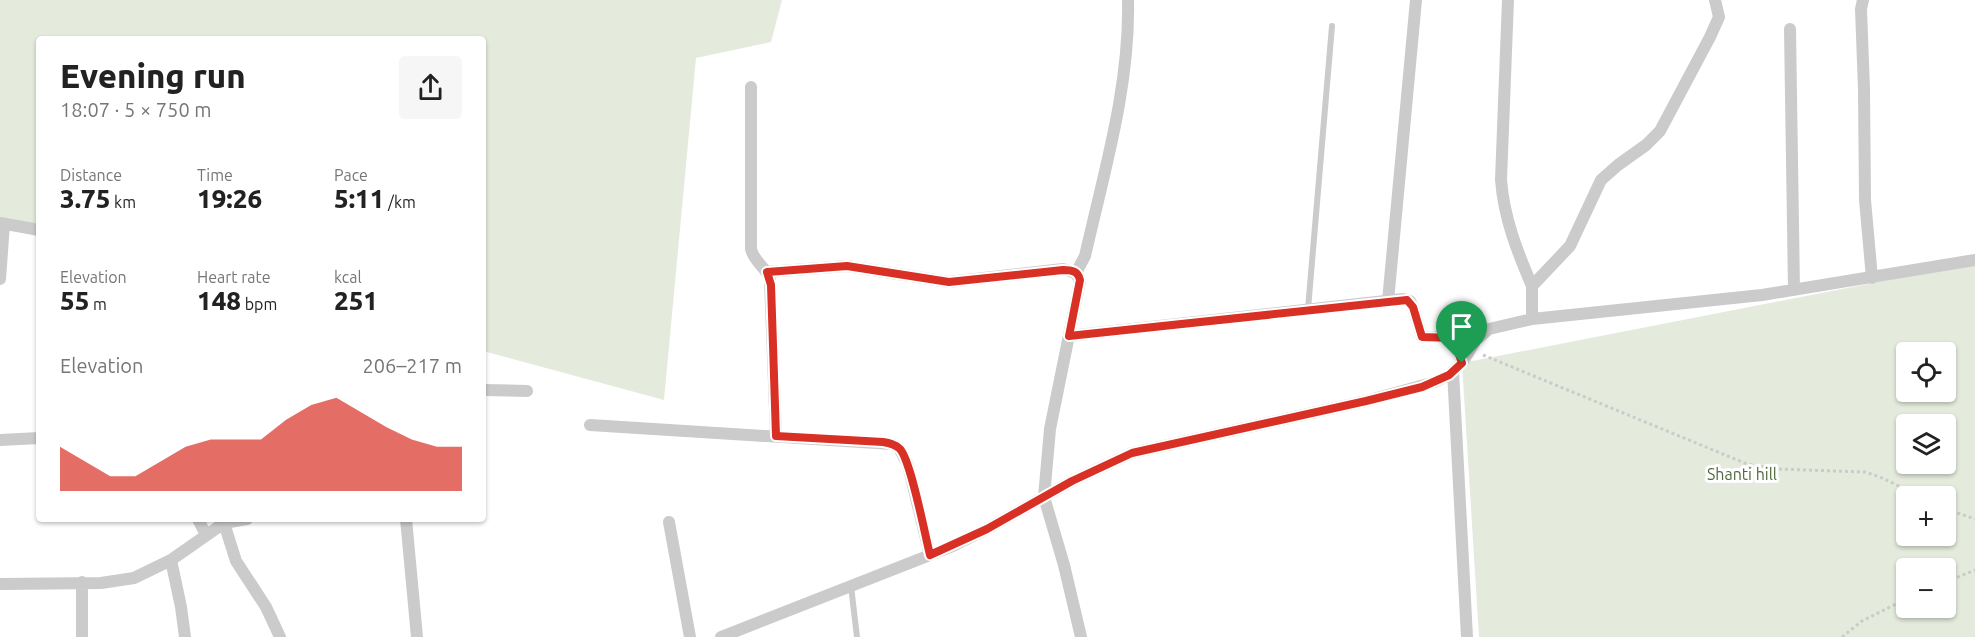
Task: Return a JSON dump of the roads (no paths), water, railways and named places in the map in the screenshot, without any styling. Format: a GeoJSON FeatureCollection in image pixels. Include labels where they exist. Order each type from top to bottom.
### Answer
{"type":"FeatureCollection","features":[{"type":"Feature","properties":{"kind":"street"},"geometry":{"type":"LineString","coordinates":[[1076,273],[1085,256],[1120,102],[1128,41],[1128,0]]}},
{"type":"Feature","properties":{"kind":"street"},"geometry":{"type":"LineString","coordinates":[[1388,301],[1416,0]]}},
{"type":"Feature","properties":{"kind":"street"},"geometry":{"type":"LineString","coordinates":[[1508,0],[1501,180],[1503,204],[1514,243],[1532,286],[1532,319]]}},
{"type":"Feature","properties":{"kind":"street"},"geometry":{"type":"LineString","coordinates":[[1532,286],[1570,246],[1601,180],[1653,139],[1667,121],[1719,17],[1715,0]]}},
{"type":"Feature","properties":{"kind":"street"},"geometry":{"type":"LineString","coordinates":[[1863,0],[1861,19],[1865,200],[1872,278]]}},
{"type":"Feature","properties":{"kind":"street"},"geometry":{"type":"LineString","coordinates":[[1790,29],[1794,290]]}},
{"type":"Feature","properties":{"kind":"street"},"geometry":{"type":"LineString","coordinates":[[751,87],[751,249],[754,257],[767,272],[771,285],[776,436]]}},
{"type":"Feature","properties":{"kind":"street"},"geometry":{"type":"LineString","coordinates":[[0,279],[2,223],[36,229]]}},
{"type":"Feature","properties":{"kind":"street"},"geometry":{"type":"LineString","coordinates":[[721,637],[930,555],[987,529],[1072,481],[1132,453],[1366,401],[1435,382],[1457,367],[1481,334],[1489,328],[1532,319],[1794,290],[1975,260]]}},
{"type":"Feature","properties":{"kind":"street"},"geometry":{"type":"LineString","coordinates":[[767,272],[847,266],[949,282],[1063,270],[1076,273],[1080,280],[1050,429],[1044,497],[1064,565],[1081,637]]}},
{"type":"Feature","properties":{"kind":"street"},"geometry":{"type":"LineString","coordinates":[[1069,336],[1403,299],[1410,301],[1422,337],[1453,338],[1457,367],[1467,637]]}},
{"type":"Feature","properties":{"kind":"street"},"geometry":{"type":"LineString","coordinates":[[486,390],[527,391]]}},
{"type":"Feature","properties":{"kind":"street"},"geometry":{"type":"LineString","coordinates":[[590,425],[892,444],[899,448],[908,465],[930,555]]}},
{"type":"Feature","properties":{"kind":"street"},"geometry":{"type":"LineString","coordinates":[[0,440],[36,438]]}},
{"type":"Feature","properties":{"kind":"street"},"geometry":{"type":"LineString","coordinates":[[200,522],[206,535]]}},
{"type":"Feature","properties":{"kind":"street"},"geometry":{"type":"LineString","coordinates":[[0,584],[101,583],[134,578],[171,560],[224,523],[230,522]]}},
{"type":"Feature","properties":{"kind":"street"},"geometry":{"type":"LineString","coordinates":[[406,522],[417,637]]}},
{"type":"Feature","properties":{"kind":"street"},"geometry":{"type":"LineString","coordinates":[[669,522],[690,637]]}},
{"type":"Feature","properties":{"kind":"street"},"geometry":{"type":"LineString","coordinates":[[224,523],[236,561],[266,607],[280,637]]}},
{"type":"Feature","properties":{"kind":"street"},"geometry":{"type":"LineString","coordinates":[[171,560],[181,607],[184,637]]}},
{"type":"Feature","properties":{"kind":"street"},"geometry":{"type":"LineString","coordinates":[[82,582],[82,637]]}},
{"type":"Feature","properties":{"kind":"lane"},"geometry":{"type":"LineString","coordinates":[[1308,309],[1332,26]]}},
{"type":"Feature","properties":{"kind":"lane"},"geometry":{"type":"LineString","coordinates":[[851,586],[857,637]]}},
{"type":"Feature","properties":{"kind":"park label","name":"Shanti hill"},"geometry":{"type":"Point","coordinates":[1742,474]}}]}
